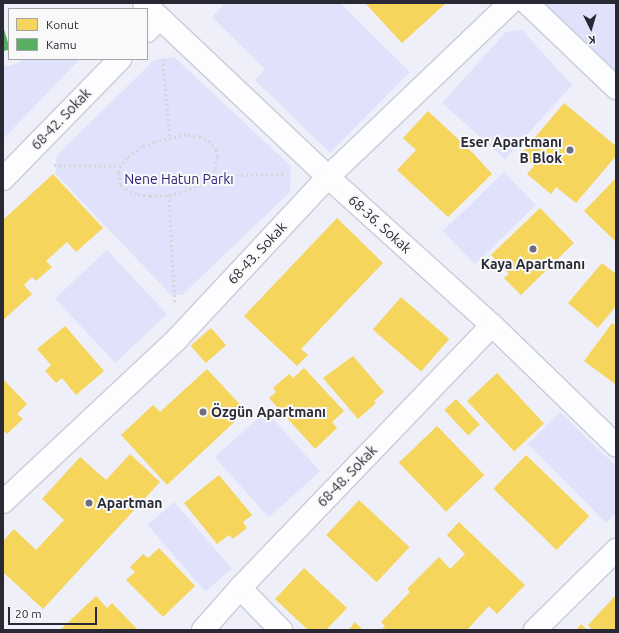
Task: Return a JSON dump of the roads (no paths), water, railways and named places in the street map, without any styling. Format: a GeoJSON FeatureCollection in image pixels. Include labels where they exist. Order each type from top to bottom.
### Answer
{"type":"FeatureCollection","features":[{"type":"Feature","properties":{"kind":"street","name":"68-43. Sokak"},"geometry":{"type":"LineString","coordinates":[[3,502],[177,339],[328,177],[510,3]]}},
{"type":"Feature","properties":{"kind":"street"},"geometry":{"type":"LineString","coordinates":[[527,3],[616,88]]}},
{"type":"Feature","properties":{"kind":"street","name":"68-36. Sokak"},"geometry":{"type":"LineString","coordinates":[[148,11],[154,24],[328,177],[492,325],[616,445]]}},
{"type":"Feature","properties":{"kind":"street","name":"68-42. Sokak"},"geometry":{"type":"LineString","coordinates":[[10,172],[119,60]]}},
{"type":"Feature","properties":{"kind":"street","name":"68-48. Sokak"},"geometry":{"type":"LineString","coordinates":[[203,630],[240,588],[492,325]]}},
{"type":"Feature","properties":{"kind":"street"},"geometry":{"type":"LineString","coordinates":[[535,630],[616,550]]}},
{"type":"Feature","properties":{"kind":"street"},"geometry":{"type":"LineString","coordinates":[[240,588],[281,630]]}},
{"type":"Feature","properties":{"kind":"place","name":"Eser Apartmanı B Blok"},"geometry":{"type":"Point","coordinates":[570,150]}},
{"type":"Feature","properties":{"kind":"place","name":"Kaya Apartmanı"},"geometry":{"type":"Point","coordinates":[533,249]}},
{"type":"Feature","properties":{"kind":"place","name":"Özgün Apartmanı"},"geometry":{"type":"Point","coordinates":[203,412]}},
{"type":"Feature","properties":{"kind":"place","name":"Apartman"},"geometry":{"type":"Point","coordinates":[89,503]}},
{"type":"Feature","properties":{"kind":"park label","name":"Nene Hatun Parkı"},"geometry":{"type":"Point","coordinates":[179,179]}}]}
